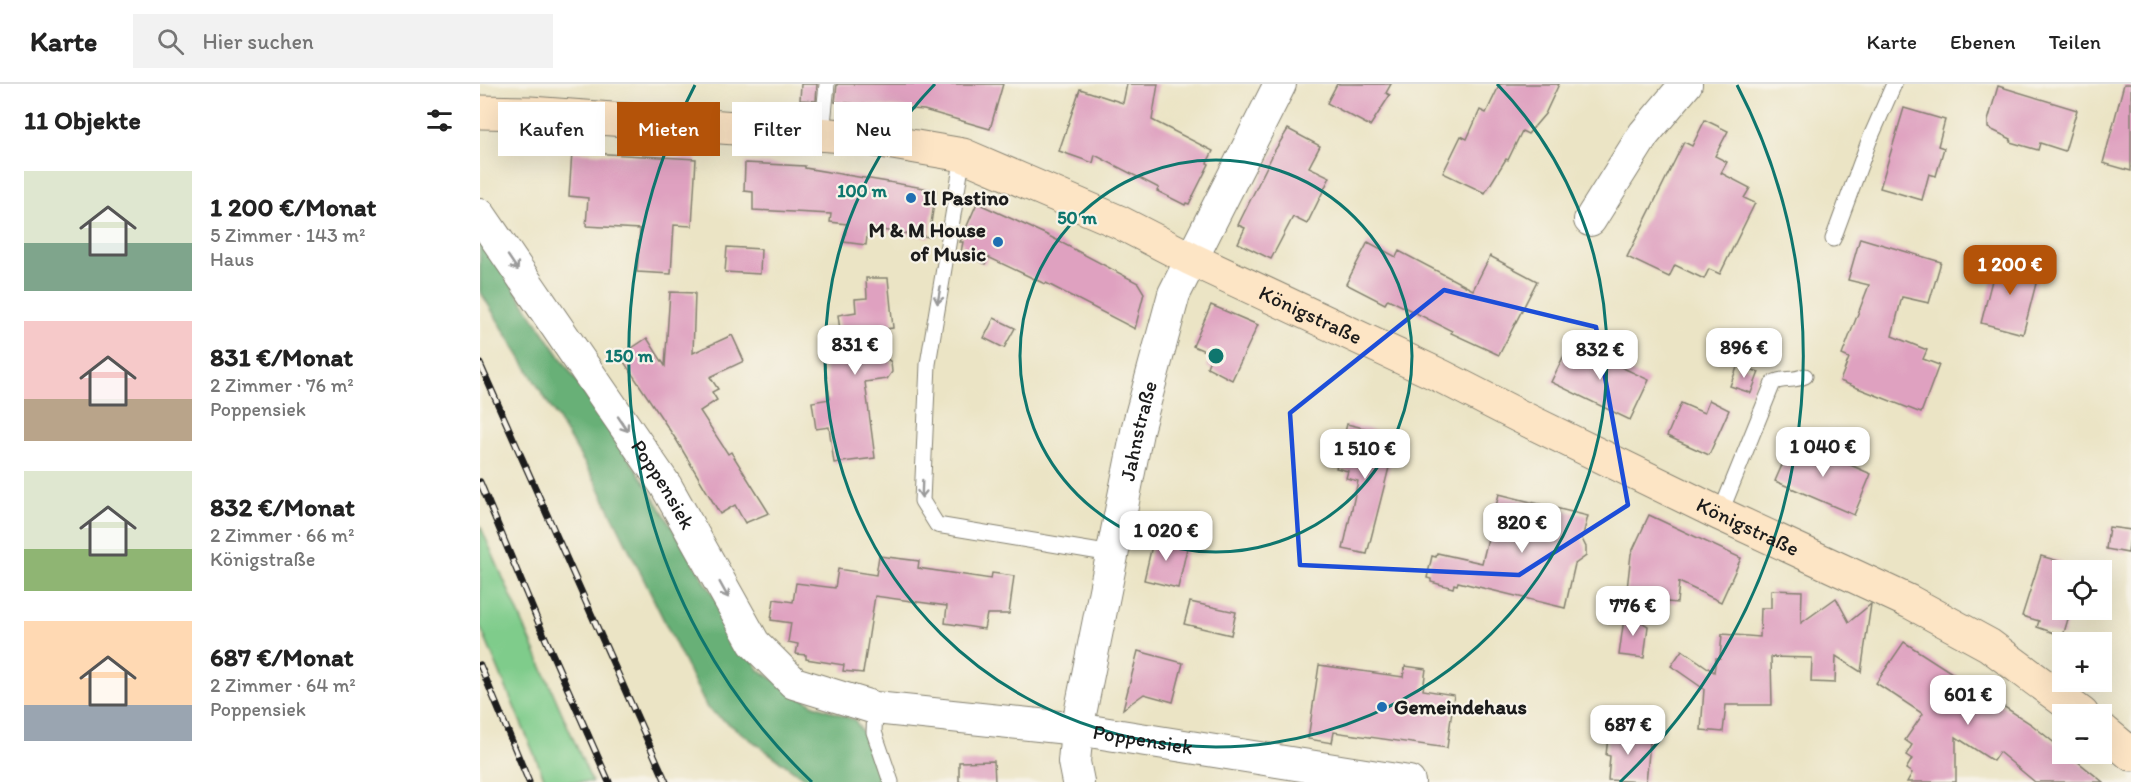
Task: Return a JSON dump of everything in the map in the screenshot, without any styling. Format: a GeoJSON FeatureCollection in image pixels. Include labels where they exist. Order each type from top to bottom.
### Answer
{"type":"FeatureCollection","features":[{"type":"Feature","properties":{"kind":"main road","name":"Königstraße"},"geometry":{"type":"LineString","coordinates":[[480,112],[530,112],[732,127]]}},
{"type":"Feature","properties":{"kind":"main road","name":"Königstraße"},"geometry":{"type":"LineString","coordinates":[[822,134],[858,137],[963,155],[1119,222],[1191,259],[1441,376],[1720,514],[1910,602],[1989,645],[2069,704]]}},
{"type":"Feature","properties":{"kind":"main road"},"geometry":{"type":"LineString","coordinates":[[2112,738],[2131,754]]}},
{"type":"Feature","properties":{"kind":"street","name":"Jahnstraße"},"geometry":{"type":"LineString","coordinates":[[1078,782],[1074,762],[1077,729],[1138,427],[1174,294],[1280,84]]}},
{"type":"Feature","properties":{"kind":"street"},"geometry":{"type":"LineString","coordinates":[[1590,220],[1644,134],[1686,84]]}},
{"type":"Feature","properties":{"kind":"street","name":"Poppensiek"},"geometry":{"type":"LineString","coordinates":[[480,215],[666,486],[754,643],[794,683],[875,708],[1077,729],[1409,782]]}},
{"type":"Feature","properties":{"kind":"lane"},"geometry":{"type":"LineString","coordinates":[[822,134],[827,84]]}},
{"type":"Feature","properties":{"kind":"lane"},"geometry":{"type":"LineString","coordinates":[[1833,239],[1869,141],[1894,84]]}},
{"type":"Feature","properties":{"kind":"lane"},"geometry":{"type":"LineString","coordinates":[[963,155],[928,364],[922,501],[937,525],[1112,554]]}},
{"type":"Feature","properties":{"kind":"lane"},"geometry":{"type":"LineString","coordinates":[[1720,514],[1773,383],[1779,379],[1794,381],[1805,376]]}},
{"type":"Feature","properties":{"kind":"lane"},"geometry":{"type":"LineString","coordinates":[[875,708],[874,732],[891,782]]}},
{"type":"Feature","properties":{"kind":"highlighted area"},"geometry":{"type":"Polygon","coordinates":[[[1444,290],[1596,327],[1628,505],[1519,575],[1300,565],[1290,413],[1444,290]]]}},
{"type":"Feature","properties":{"kind":"green space"},"geometry":{"type":"Polygon","coordinates":[[[480,238],[644,481],[759,670],[812,704],[855,720],[892,782],[809,782],[707,708],[596,482],[480,291],[480,238]]]}},
{"type":"Feature","properties":{"kind":"green space"},"geometry":{"type":"Polygon","coordinates":[[[480,525],[592,782],[546,782],[480,626],[480,525]]]}},
{"type":"Feature","properties":{"kind":"building"},"geometry":{"type":"Polygon","coordinates":[[[801,84],[817,84],[816,101],[800,100],[801,84]]]}},
{"type":"Feature","properties":{"kind":"building"},"geometry":{"type":"Polygon","coordinates":[[[837,84],[1003,84],[990,129],[924,110],[912,109],[912,102],[835,102],[837,84]]]}},
{"type":"Feature","properties":{"kind":"building"},"geometry":{"type":"Polygon","coordinates":[[[1127,84],[1158,84],[1152,120],[1213,151],[1189,204],[1185,205],[1157,191],[1159,188],[1095,155],[1093,163],[1059,151],[1080,89],[1123,103],[1127,84]]]}},
{"type":"Feature","properties":{"kind":"building"},"geometry":{"type":"Polygon","coordinates":[[[1337,84],[1391,84],[1386,93],[1390,95],[1370,126],[1327,103],[1337,84]]]}},
{"type":"Feature","properties":{"kind":"building"},"geometry":{"type":"Polygon","coordinates":[[[1500,84],[1559,84],[1545,114],[1528,134],[1522,131],[1508,160],[1506,159],[1485,193],[1443,173],[1461,136],[1467,139],[1480,110],[1486,113],[1500,84]]]}},
{"type":"Feature","properties":{"kind":"building"},"geometry":{"type":"Polygon","coordinates":[[[2124,84],[2131,84],[2131,171],[2103,163],[2124,84]]]}},
{"type":"Feature","properties":{"kind":"building"},"geometry":{"type":"Polygon","coordinates":[[[1998,86],[2077,110],[2065,151],[2040,143],[2038,150],[2010,142],[2011,139],[1988,128],[1998,86]]]}},
{"type":"Feature","properties":{"kind":"building"},"geometry":{"type":"Polygon","coordinates":[[[1904,108],[1945,120],[1938,146],[1944,148],[1936,176],[1929,174],[1922,200],[1880,188],[1904,108]]]}},
{"type":"Feature","properties":{"kind":"building"},"geometry":{"type":"Polygon","coordinates":[[[1705,120],[1728,131],[1715,156],[1727,162],[1721,173],[1750,188],[1744,198],[1755,203],[1720,274],[1709,269],[1704,279],[1675,265],[1669,277],[1627,257],[1684,142],[1692,146],[1705,120]]]}},
{"type":"Feature","properties":{"kind":"building"},"geometry":{"type":"Polygon","coordinates":[[[1288,129],[1320,146],[1309,167],[1330,177],[1307,224],[1293,217],[1271,259],[1238,243],[1245,228],[1238,225],[1275,150],[1288,129]]]}},
{"type":"Feature","properties":{"kind":"building"},"geometry":{"type":"Polygon","coordinates":[[[605,154],[696,159],[692,226],[674,225],[671,274],[637,272],[640,229],[586,226],[588,198],[569,196],[572,156],[605,156],[605,154]]]}},
{"type":"Feature","properties":{"kind":"building"},"geometry":{"type":"Polygon","coordinates":[[[745,163],[805,166],[805,168],[936,190],[929,237],[868,228],[866,245],[844,242],[847,224],[830,222],[831,214],[753,210],[753,192],[744,191],[745,163]]]}},
{"type":"Feature","properties":{"kind":"building"},"geometry":{"type":"Polygon","coordinates":[[[977,203],[1047,235],[1138,283],[1144,293],[1135,329],[1046,283],[988,257],[985,264],[961,252],[963,242],[960,242],[977,203]]]}},
{"type":"Feature","properties":{"kind":"building"},"geometry":{"type":"Polygon","coordinates":[[[1860,238],[1941,262],[1929,303],[1902,297],[1892,336],[1927,350],[1923,359],[1939,365],[1921,413],[1840,381],[1849,358],[1842,355],[1869,285],[1848,280],[1860,238]]]}},
{"type":"Feature","properties":{"kind":"building"},"geometry":{"type":"Polygon","coordinates":[[[1368,242],[1396,257],[1399,251],[1473,290],[1490,256],[1537,281],[1499,355],[1451,333],[1452,331],[1388,299],[1385,304],[1346,284],[1368,242]]]}},
{"type":"Feature","properties":{"kind":"building"},"geometry":{"type":"Polygon","coordinates":[[[727,247],[761,249],[760,274],[725,272],[727,247]]]}},
{"type":"Feature","properties":{"kind":"building"},"geometry":{"type":"Polygon","coordinates":[[[1998,257],[2040,268],[2023,334],[1981,323],[1998,257]]]}},
{"type":"Feature","properties":{"kind":"building"},"geometry":{"type":"Polygon","coordinates":[[[866,278],[888,278],[893,328],[853,333],[891,362],[892,372],[887,379],[865,382],[875,458],[834,463],[829,427],[816,429],[812,402],[830,399],[822,349],[842,346],[838,315],[856,312],[855,299],[867,298],[866,278]]]}},
{"type":"Feature","properties":{"kind":"building"},"geometry":{"type":"Polygon","coordinates":[[[670,292],[695,293],[693,353],[732,335],[744,361],[710,377],[718,389],[712,392],[717,400],[700,411],[728,454],[731,452],[769,513],[745,523],[735,505],[720,514],[677,441],[620,356],[647,338],[665,366],[670,292]]]}},
{"type":"Feature","properties":{"kind":"building"},"geometry":{"type":"Polygon","coordinates":[[[1211,305],[1258,325],[1232,380],[1207,367],[1212,354],[1193,346],[1211,305]]]}},
{"type":"Feature","properties":{"kind":"building"},"geometry":{"type":"Polygon","coordinates":[[[994,318],[1015,328],[1004,348],[984,338],[994,318]]]}},
{"type":"Feature","properties":{"kind":"building"},"geometry":{"type":"Polygon","coordinates":[[[1570,343],[1649,380],[1630,420],[1551,382],[1570,343]]]}},
{"type":"Feature","properties":{"kind":"building"},"geometry":{"type":"Polygon","coordinates":[[[1738,365],[1759,372],[1751,393],[1730,386],[1738,365]]]}},
{"type":"Feature","properties":{"kind":"building"},"geometry":{"type":"Polygon","coordinates":[[[1709,400],[1729,410],[1709,455],[1667,436],[1681,403],[1704,413],[1709,400]]]}},
{"type":"Feature","properties":{"kind":"building"},"geometry":{"type":"Polygon","coordinates":[[[1347,424],[1397,436],[1367,554],[1343,549],[1358,481],[1346,478],[1348,471],[1336,468],[1347,424]]]}},
{"type":"Feature","properties":{"kind":"building"},"geometry":{"type":"Polygon","coordinates":[[[1793,440],[1871,474],[1854,515],[1775,481],[1793,440]]]}},
{"type":"Feature","properties":{"kind":"building"},"geometry":{"type":"Polygon","coordinates":[[[1499,494],[1588,516],[1582,539],[1586,547],[1586,556],[1575,564],[1565,608],[1458,582],[1453,588],[1431,582],[1431,579],[1427,578],[1432,556],[1436,557],[1437,553],[1482,563],[1499,494]]]}},
{"type":"Feature","properties":{"kind":"building"},"geometry":{"type":"Polygon","coordinates":[[[1649,515],[1741,558],[1721,602],[1679,582],[1677,603],[1626,598],[1631,554],[1649,515]]]}},
{"type":"Feature","properties":{"kind":"building"},"geometry":{"type":"Polygon","coordinates":[[[2109,527],[2131,530],[2128,553],[2106,549],[2109,527]]]}},
{"type":"Feature","properties":{"kind":"building"},"geometry":{"type":"Polygon","coordinates":[[[1154,537],[1188,544],[1178,588],[1144,580],[1154,537]]]}},
{"type":"Feature","properties":{"kind":"building"},"geometry":{"type":"Polygon","coordinates":[[[879,556],[919,561],[918,568],[991,579],[992,573],[1014,576],[1009,614],[987,614],[984,629],[945,623],[947,606],[875,596],[863,673],[843,671],[844,665],[806,659],[806,655],[796,654],[798,644],[788,642],[791,623],[771,620],[774,599],[793,602],[796,583],[835,588],[838,569],[876,575],[879,556]]]}},
{"type":"Feature","properties":{"kind":"building"},"geometry":{"type":"Polygon","coordinates":[[[2041,556],[2055,560],[2052,560],[2052,620],[2068,620],[2064,632],[2052,632],[2037,627],[2039,621],[2022,616],[2041,556]]]}},
{"type":"Feature","properties":{"kind":"building"},"geometry":{"type":"Polygon","coordinates":[[[1771,590],[1802,591],[1801,623],[1836,598],[1849,622],[1871,604],[1861,672],[1836,656],[1835,683],[1811,682],[1812,658],[1771,657],[1772,705],[1726,705],[1723,732],[1701,730],[1704,689],[1671,666],[1682,650],[1714,672],[1716,658],[1720,658],[1722,634],[1760,637],[1761,608],[1771,608],[1771,590]]]}},
{"type":"Feature","properties":{"kind":"building"},"geometry":{"type":"Polygon","coordinates":[[[1190,602],[1236,612],[1231,635],[1184,624],[1190,602]]]}},
{"type":"Feature","properties":{"kind":"building"},"geometry":{"type":"Polygon","coordinates":[[[1625,611],[1648,626],[1644,658],[1619,655],[1625,611]]]}},
{"type":"Feature","properties":{"kind":"building"},"geometry":{"type":"Polygon","coordinates":[[[1904,642],[2031,724],[2052,741],[2052,764],[2081,764],[2103,782],[2035,782],[1999,752],[1993,761],[1956,737],[1956,782],[1907,782],[1912,773],[1906,769],[1912,759],[1906,755],[1912,745],[1905,740],[1923,714],[1876,683],[1904,642]]]}},
{"type":"Feature","properties":{"kind":"building"},"geometry":{"type":"Polygon","coordinates":[[[1138,651],[1183,663],[1173,702],[1144,694],[1123,709],[1138,651]]]}},
{"type":"Feature","properties":{"kind":"building"},"geometry":{"type":"Polygon","coordinates":[[[1319,665],[1403,677],[1405,666],[1426,669],[1423,690],[1454,695],[1447,748],[1334,732],[1332,743],[1308,739],[1319,665]]]}},
{"type":"Feature","properties":{"kind":"building"},"geometry":{"type":"Polygon","coordinates":[[[1609,729],[1651,734],[1646,782],[1608,780],[1610,756],[1606,755],[1609,729]]]}},
{"type":"Feature","properties":{"kind":"building"},"geometry":{"type":"Polygon","coordinates":[[[994,761],[995,782],[959,782],[959,762],[994,761]]]}},
{"type":"Feature","properties":{"kind":"railway"},"geometry":{"type":"LineString","coordinates":[[480,364],[666,782]]}},
{"type":"Feature","properties":{"kind":"railway"},"geometry":{"type":"LineString","coordinates":[[480,482],[539,624],[609,782]]}},
{"type":"Feature","properties":{"kind":"railway"},"geometry":{"type":"LineString","coordinates":[[480,665],[529,782]]}},
{"type":"Feature","properties":{"kind":"place","name":"Il Pastino"},"geometry":{"type":"Point","coordinates":[911,198]}},
{"type":"Feature","properties":{"kind":"place","name":"M & M House of Music"},"geometry":{"type":"Point","coordinates":[998,242]}},
{"type":"Feature","properties":{"kind":"place","name":"Gemeindehaus"},"geometry":{"type":"Point","coordinates":[1382,707]}}]}
